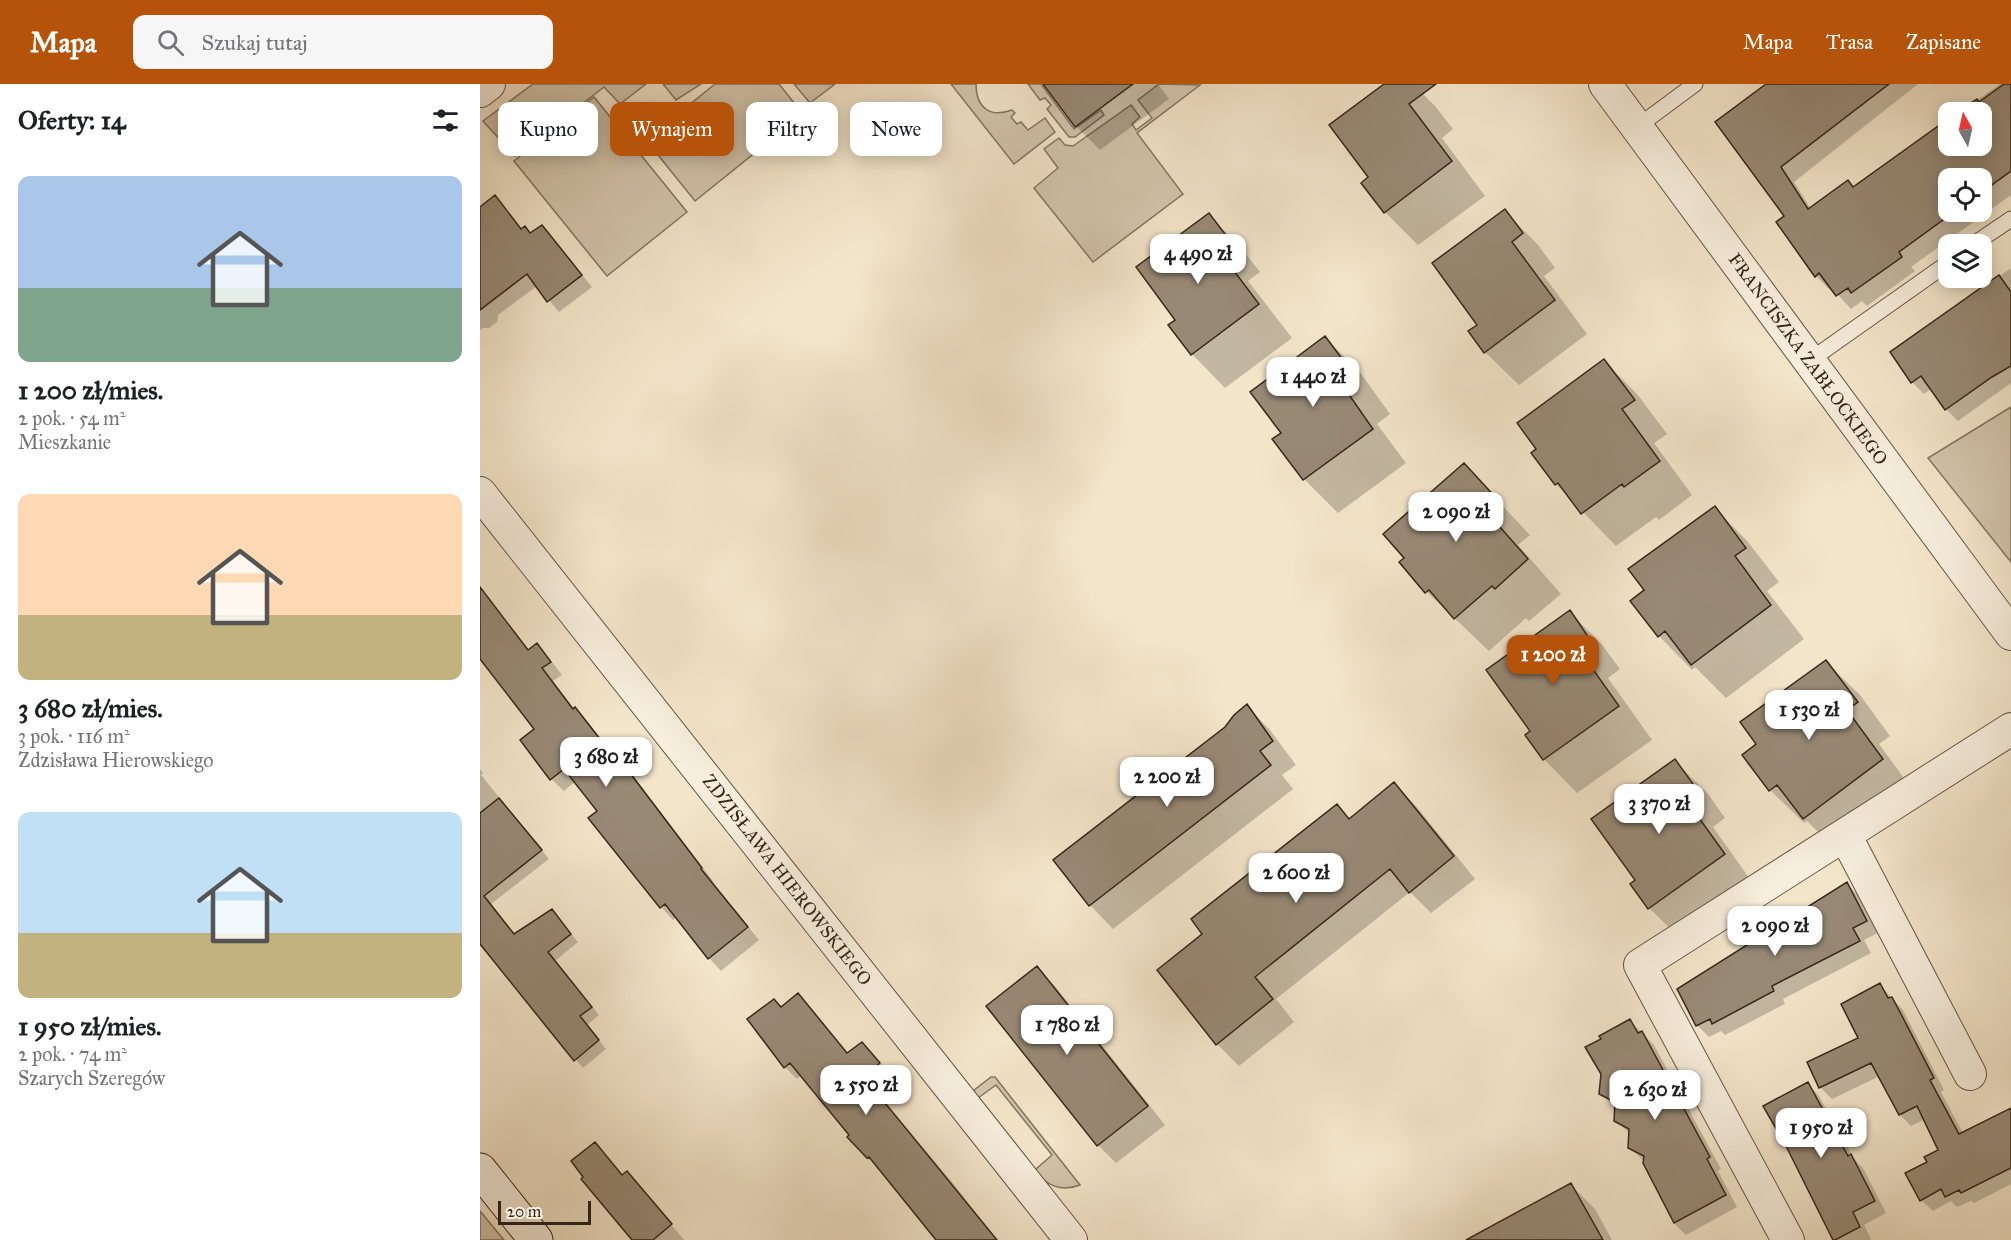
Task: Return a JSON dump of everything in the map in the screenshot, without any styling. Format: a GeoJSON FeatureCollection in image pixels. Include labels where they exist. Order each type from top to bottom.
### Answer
{"type":"FeatureCollection","features":[{"type":"Feature","properties":{"kind":"street"},"geometry":{"type":"LineString","coordinates":[[480,91],[489,84]]}},
{"type":"Feature","properties":{"kind":"street","name":"FRANCISZKA ZABŁOCKIEGO"},"geometry":{"type":"LineString","coordinates":[[1605,84],[2011,634]]}},
{"type":"Feature","properties":{"kind":"street","name":"ZDZISŁAWA HIEROWSKIEGO"},"geometry":{"type":"LineString","coordinates":[[480,493],[1071,1240]]}},
{"type":"Feature","properties":{"kind":"street"},"geometry":{"type":"LineString","coordinates":[[1788,1240],[1640,965],[2011,729]]}},
{"type":"Feature","properties":{"kind":"street"},"geometry":{"type":"LineString","coordinates":[[1845,835],[1970,1074]]}},
{"type":"Feature","properties":{"kind":"street"},"geometry":{"type":"LineString","coordinates":[[480,1170],[536,1240]]}},
{"type":"Feature","properties":{"kind":"lane"},"geometry":{"type":"LineString","coordinates":[[1637,127],[1686,86]]}},
{"type":"Feature","properties":{"kind":"lane"},"geometry":{"type":"LineString","coordinates":[[1989,234],[2011,219]]}},
{"type":"Feature","properties":{"kind":"lane"},"geometry":{"type":"LineString","coordinates":[[1809,361],[1938,270]]}},
{"type":"Feature","properties":{"kind":"shaded area"},"geometry":{"type":"Polygon","coordinates":[[[533,84],[646,84],[623,102],[618,102],[604,87],[585,102],[509,102],[533,84]]]}},
{"type":"Feature","properties":{"kind":"shaded area"},"geometry":{"type":"Polygon","coordinates":[[[663,84],[701,84],[676,100],[663,84]]]}},
{"type":"Feature","properties":{"kind":"shaded area"},"geometry":{"type":"Polygon","coordinates":[[[715,84],[779,84],[793,102],[746,102],[746,156],[751,156],[695,201],[659,156],[734,156],[734,102],[693,102],[715,84]]]}},
{"type":"Feature","properties":{"kind":"shaded area"},"geometry":{"type":"Polygon","coordinates":[[[794,84],[835,84],[811,102],[794,84]]]}},
{"type":"Feature","properties":{"kind":"shaded area"},"geometry":{"type":"Polygon","coordinates":[[[951,84],[976,84],[979,99],[986,109],[997,113],[1012,110],[1015,113],[1011,117],[1017,124],[1021,122],[1028,130],[1045,118],[1055,132],[1014,164],[951,84]]]}},
{"type":"Feature","properties":{"kind":"shaded area"},"geometry":{"type":"Polygon","coordinates":[[[1028,84],[1041,84],[1074,129],[1101,110],[1104,115],[1075,137],[1069,137],[1047,109],[1051,105],[1045,98],[1040,100],[1028,84]]]}},
{"type":"Feature","properties":{"kind":"shaded area"},"geometry":{"type":"Polygon","coordinates":[[[1159,84],[1200,85],[1137,133],[1183,194],[1093,262],[1034,188],[1058,168],[1044,149],[1059,138],[1065,145],[1073,146],[1131,105],[1140,117],[1132,124],[1136,130],[1152,118],[1138,100],[1159,84]]]}},
{"type":"Feature","properties":{"kind":"shaded area"},"geometry":{"type":"Polygon","coordinates":[[[594,97],[610,117],[610,156],[642,156],[687,212],[607,276],[514,161],[520,156],[598,156],[598,102],[588,102],[594,97]]]}},
{"type":"Feature","properties":{"kind":"shaded area"},"geometry":{"type":"Polygon","coordinates":[[[498,110],[498,137],[483,121],[498,110]]]}},
{"type":"Feature","properties":{"kind":"shaded area"},"geometry":{"type":"Polygon","coordinates":[[[2011,407],[2011,562],[1928,458],[2011,407]]]}},
{"type":"Feature","properties":{"kind":"shaded area"},"geometry":{"type":"Polygon","coordinates":[[[991,1077],[995,1077],[1080,1185],[1060,1188],[1049,1184],[1039,1176],[1035,1170],[1052,1155],[996,1085],[978,1098],[973,1091],[991,1077]]]}},
{"type":"Feature","properties":{"kind":"shaded area"},"geometry":{"type":"Polygon","coordinates":[[[480,1211],[504,1240],[480,1240],[480,1211]]]}},
{"type":"Feature","properties":{"kind":"building"},"geometry":{"type":"Polygon","coordinates":[[[1043,84],[1133,84],[1075,127],[1043,84]]]}},
{"type":"Feature","properties":{"kind":"building"},"geometry":{"type":"Polygon","coordinates":[[[1384,84],[1436,84],[1409,104],[1452,161],[1384,213],[1361,183],[1368,177],[1329,125],[1384,84]]]}},
{"type":"Feature","properties":{"kind":"building"},"geometry":{"type":"Polygon","coordinates":[[[1766,84],[1889,84],[1781,167],[1808,209],[1848,180],[1853,187],[1938,126],[1938,156],[1992,156],[1992,102],[1979,102],[2004,84],[2011,84],[2011,171],[1992,185],[1992,168],[1938,168],[1938,222],[1940,222],[1899,252],[1902,257],[1851,293],[1848,288],[1836,296],[1819,273],[1815,277],[1776,222],[1784,216],[1715,122],[1766,84]]]}},
{"type":"Feature","properties":{"kind":"building"},"geometry":{"type":"Polygon","coordinates":[[[495,195],[521,229],[525,226],[530,233],[542,225],[582,275],[547,302],[527,274],[480,310],[480,207],[495,195]]]}},
{"type":"Feature","properties":{"kind":"building"},"geometry":{"type":"Polygon","coordinates":[[[1505,209],[1523,233],[1512,242],[1555,300],[1484,353],[1468,331],[1477,325],[1432,263],[1505,209]]]}},
{"type":"Feature","properties":{"kind":"building"},"geometry":{"type":"Polygon","coordinates":[[[1209,213],[1228,238],[1216,247],[1259,304],[1191,355],[1168,325],[1175,320],[1136,267],[1209,213]]]}},
{"type":"Feature","properties":{"kind":"building"},"geometry":{"type":"Polygon","coordinates":[[[1999,275],[2011,292],[2011,366],[1945,410],[1921,376],[1911,383],[1890,352],[1981,288],[1992,288],[1992,280],[1999,275]]]}},
{"type":"Feature","properties":{"kind":"building"},"geometry":{"type":"Polygon","coordinates":[[[1325,336],[1358,380],[1345,389],[1373,429],[1303,480],[1272,439],[1281,433],[1250,392],[1325,336]]]}},
{"type":"Feature","properties":{"kind":"building"},"geometry":{"type":"Polygon","coordinates":[[[1604,359],[1635,400],[1622,409],[1660,461],[1624,487],[1622,484],[1581,514],[1558,483],[1555,485],[1531,453],[1536,449],[1517,423],[1604,359]]]}},
{"type":"Feature","properties":{"kind":"building"},"geometry":{"type":"Polygon","coordinates":[[[1464,463],[1498,500],[1486,511],[1528,559],[1495,589],[1492,586],[1454,619],[1429,590],[1425,593],[1399,562],[1404,558],[1383,534],[1464,463]]]}},
{"type":"Feature","properties":{"kind":"building"},"geometry":{"type":"Polygon","coordinates":[[[1715,506],[1746,548],[1735,556],[1771,605],[1691,665],[1665,631],[1658,637],[1630,601],[1644,590],[1628,569],[1715,506]]]}},
{"type":"Feature","properties":{"kind":"building"},"geometry":{"type":"Polygon","coordinates":[[[480,587],[528,650],[537,643],[551,662],[542,668],[625,771],[627,769],[701,869],[748,927],[708,959],[665,904],[660,908],[588,818],[597,811],[564,769],[550,780],[520,740],[534,729],[480,659],[480,587]]]}},
{"type":"Feature","properties":{"kind":"building"},"geometry":{"type":"Polygon","coordinates":[[[1570,610],[1587,635],[1575,644],[1619,706],[1543,760],[1525,735],[1530,731],[1486,670],[1570,610]]]}},
{"type":"Feature","properties":{"kind":"building"},"geometry":{"type":"Polygon","coordinates":[[[1826,660],[1858,702],[1847,710],[1883,759],[1803,819],[1777,785],[1769,791],[1742,755],[1756,744],[1740,722],[1826,660]]]}},
{"type":"Feature","properties":{"kind":"building"},"geometry":{"type":"Polygon","coordinates":[[[1247,704],[1273,741],[1260,751],[1271,765],[1089,906],[1053,860],[1225,727],[1247,704]]]}},
{"type":"Feature","properties":{"kind":"building"},"geometry":{"type":"Polygon","coordinates":[[[1675,759],[1693,784],[1681,793],[1725,854],[1648,909],[1630,884],[1635,880],[1591,819],[1675,759]]]}},
{"type":"Feature","properties":{"kind":"building"},"geometry":{"type":"Polygon","coordinates":[[[1394,782],[1454,856],[1409,893],[1390,869],[1255,977],[1273,999],[1216,1045],[1157,970],[1202,934],[1191,919],[1337,804],[1349,819],[1394,782]]]}},
{"type":"Feature","properties":{"kind":"building"},"geometry":{"type":"Polygon","coordinates":[[[499,798],[542,850],[484,896],[514,934],[552,909],[571,934],[548,952],[592,1007],[580,1016],[599,1040],[574,1061],[480,944],[480,813],[499,798]]]}},
{"type":"Feature","properties":{"kind":"building"},"geometry":{"type":"Polygon","coordinates":[[[1847,882],[1867,921],[1853,928],[1860,941],[1772,986],[1774,991],[1712,1024],[1710,1019],[1696,1026],[1677,989],[1847,882]]]}},
{"type":"Feature","properties":{"kind":"building"},"geometry":{"type":"Polygon","coordinates":[[[1037,966],[1148,1106],[1097,1146],[986,1006],[1037,966]]]}},
{"type":"Feature","properties":{"kind":"building"},"geometry":{"type":"Polygon","coordinates":[[[1880,983],[1888,998],[1892,997],[1901,1014],[1934,1078],[1930,1080],[1959,1134],[2011,1108],[2011,1168],[1961,1193],[1959,1190],[1945,1197],[1941,1189],[1920,1201],[1905,1173],[1927,1162],[1924,1157],[1938,1150],[1917,1106],[1899,1115],[1871,1063],[1819,1088],[1807,1062],[1858,1038],[1841,1004],[1880,983]]]}},
{"type":"Feature","properties":{"kind":"building"},"geometry":{"type":"Polygon","coordinates":[[[798,993],[847,1053],[862,1042],[880,1063],[863,1076],[997,1240],[936,1240],[869,1157],[867,1158],[847,1137],[849,1135],[790,1063],[784,1068],[747,1019],[774,999],[781,1007],[798,993]]]}},
{"type":"Feature","properties":{"kind":"building"},"geometry":{"type":"Polygon","coordinates":[[[1630,1019],[1638,1033],[1642,1031],[1710,1157],[1707,1159],[1726,1195],[1674,1223],[1643,1163],[1644,1156],[1628,1148],[1629,1129],[1614,1121],[1615,1102],[1599,1094],[1601,1074],[1585,1047],[1601,1039],[1599,1036],[1630,1019]]]}},
{"type":"Feature","properties":{"kind":"building"},"geometry":{"type":"Polygon","coordinates":[[[1808,1082],[1848,1156],[1851,1154],[1875,1201],[1853,1212],[1860,1227],[1835,1240],[1763,1106],[1808,1082]]]}},
{"type":"Feature","properties":{"kind":"building"},"geometry":{"type":"Polygon","coordinates":[[[595,1142],[622,1175],[627,1171],[672,1224],[653,1240],[632,1240],[581,1179],[583,1177],[571,1161],[595,1142]]]}},
{"type":"Feature","properties":{"kind":"building"},"geometry":{"type":"Polygon","coordinates":[[[1571,1183],[1603,1240],[1466,1240],[1571,1183]]]}}]}
